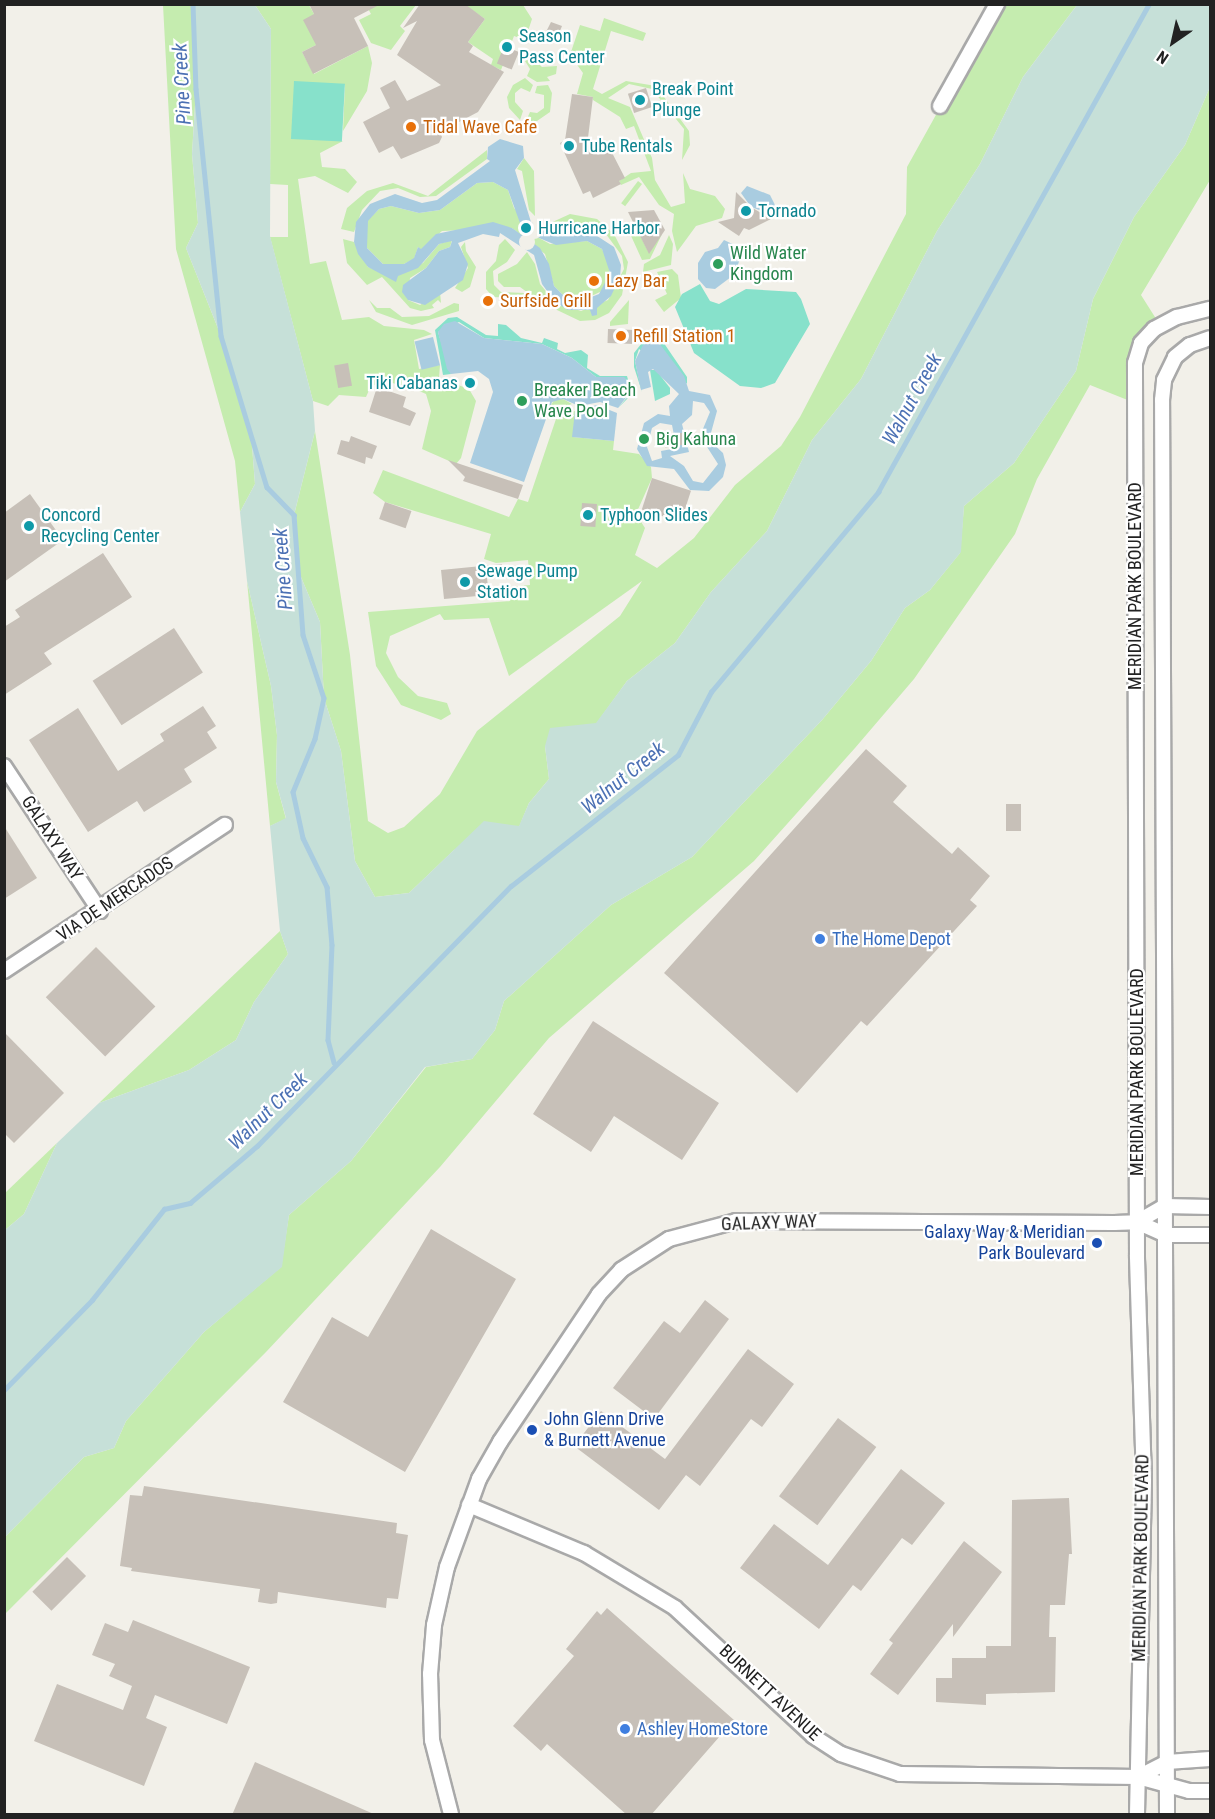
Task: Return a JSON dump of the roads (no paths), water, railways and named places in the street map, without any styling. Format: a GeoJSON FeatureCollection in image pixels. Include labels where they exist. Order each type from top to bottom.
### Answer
{"type":"FeatureCollection","features":[{"type":"Feature","properties":{"kind":"street"},"geometry":{"type":"LineString","coordinates":[[940,106],[997,4]]}},
{"type":"Feature","properties":{"kind":"street","name":"MERIDIAN PARK BOULEVARD"},"geometry":{"type":"LineString","coordinates":[[1137,1815],[1144,1482],[1137,1222],[1135,375],[1138,351],[1149,333],[1170,320],[1210,309]]}},
{"type":"Feature","properties":{"kind":"street","name":"MERIDIAN PARK BOULEVARD"},"geometry":{"type":"LineString","coordinates":[[1167,1815],[1162,400],[1164,380],[1175,357],[1190,345],[1210,338]]}},
{"type":"Feature","properties":{"kind":"street","name":"GALAXY WAY"},"geometry":{"type":"LineString","coordinates":[[4,766],[100,911]]}},
{"type":"Feature","properties":{"kind":"street","name":"VIA DE MERCADOS"},"geometry":{"type":"LineString","coordinates":[[4,971],[100,911],[225,825]]}},
{"type":"Feature","properties":{"kind":"street"},"geometry":{"type":"LineString","coordinates":[[1165,1206],[1210,1207]]}},
{"type":"Feature","properties":{"kind":"street","name":"GALAXY WAY"},"geometry":{"type":"LineString","coordinates":[[1137,1222],[1165,1206]]}},
{"type":"Feature","properties":{"kind":"street","name":"GALAXY WAY"},"geometry":{"type":"LineString","coordinates":[[451,1815],[432,1740],[430,1674],[434,1625],[447,1567],[469,1505],[500,1442],[599,1294],[621,1270],[669,1239],[736,1221],[1137,1222],[1166,1235],[1210,1235]]}},
{"type":"Feature","properties":{"kind":"street","name":"BURNETT AVENUE"},"geometry":{"type":"LineString","coordinates":[[469,1505],[584,1553],[667,1602],[713,1640],[813,1736],[841,1754],[900,1774],[1138,1777],[1189,1791],[1210,1791]]}},
{"type":"Feature","properties":{"kind":"street","name":"BURNETT AVENUE"},"geometry":{"type":"LineString","coordinates":[[1138,1777],[1167,1762],[1210,1759]]}},
{"type":"Feature","properties":{"kind":"waterway","name":"Pine Creek"},"geometry":{"type":"LineString","coordinates":[[193,4],[196,89],[221,336],[267,487],[294,515],[303,635],[324,698],[315,739],[293,792],[303,838],[327,887],[332,945],[328,1040],[334,1062]]}},
{"type":"Feature","properties":{"kind":"waterway","name":"Walnut Creek"},"geometry":{"type":"LineString","coordinates":[[4,1390],[92,1300],[164,1209],[190,1203],[257,1146],[511,886],[678,755],[711,692],[878,492],[1149,4]]}},
{"type":"Feature","properties":{"kind":"place","name":"Season Pass Center"},"geometry":{"type":"Point","coordinates":[507,47]}},
{"type":"Feature","properties":{"kind":"place","name":"Break Point Plunge"},"geometry":{"type":"Point","coordinates":[640,100]}},
{"type":"Feature","properties":{"kind":"place","name":"Tidal Wave Cafe"},"geometry":{"type":"Point","coordinates":[411,127]}},
{"type":"Feature","properties":{"kind":"place","name":"Tube Rentals"},"geometry":{"type":"Point","coordinates":[569,146]}},
{"type":"Feature","properties":{"kind":"place","name":"Tornado"},"geometry":{"type":"Point","coordinates":[746,211]}},
{"type":"Feature","properties":{"kind":"place","name":"Hurricane Harbor"},"geometry":{"type":"Point","coordinates":[526,228]}},
{"type":"Feature","properties":{"kind":"place","name":"Wild Water Kingdom"},"geometry":{"type":"Point","coordinates":[718,264]}},
{"type":"Feature","properties":{"kind":"place","name":"Lazy Bar"},"geometry":{"type":"Point","coordinates":[594,281]}},
{"type":"Feature","properties":{"kind":"place","name":"Surfside Grill"},"geometry":{"type":"Point","coordinates":[488,301]}},
{"type":"Feature","properties":{"kind":"place","name":"Refill Station 1"},"geometry":{"type":"Point","coordinates":[621,336]}},
{"type":"Feature","properties":{"kind":"place","name":"Tiki Cabanas"},"geometry":{"type":"Point","coordinates":[470,383]}},
{"type":"Feature","properties":{"kind":"place","name":"Breaker Beach Wave Pool"},"geometry":{"type":"Point","coordinates":[522,401]}},
{"type":"Feature","properties":{"kind":"place","name":"Big Kahuna"},"geometry":{"type":"Point","coordinates":[644,439]}},
{"type":"Feature","properties":{"kind":"place","name":"Typhoon Slides"},"geometry":{"type":"Point","coordinates":[588,515]}},
{"type":"Feature","properties":{"kind":"place","name":"Concord Recycling Center"},"geometry":{"type":"Point","coordinates":[29,526]}},
{"type":"Feature","properties":{"kind":"place","name":"Sewage Pump Station"},"geometry":{"type":"Point","coordinates":[465,582]}},
{"type":"Feature","properties":{"kind":"place","name":"The Home Depot"},"geometry":{"type":"Point","coordinates":[820,939]}},
{"type":"Feature","properties":{"kind":"place","name":"Galaxy Way & Meridian Park Boulevard"},"geometry":{"type":"Point","coordinates":[1097,1243]}},
{"type":"Feature","properties":{"kind":"place","name":"John Glenn Drive & Burnett Avenue"},"geometry":{"type":"Point","coordinates":[532,1430]}},
{"type":"Feature","properties":{"kind":"place","name":"Ashley HomeStore"},"geometry":{"type":"Point","coordinates":[625,1729]}}]}
